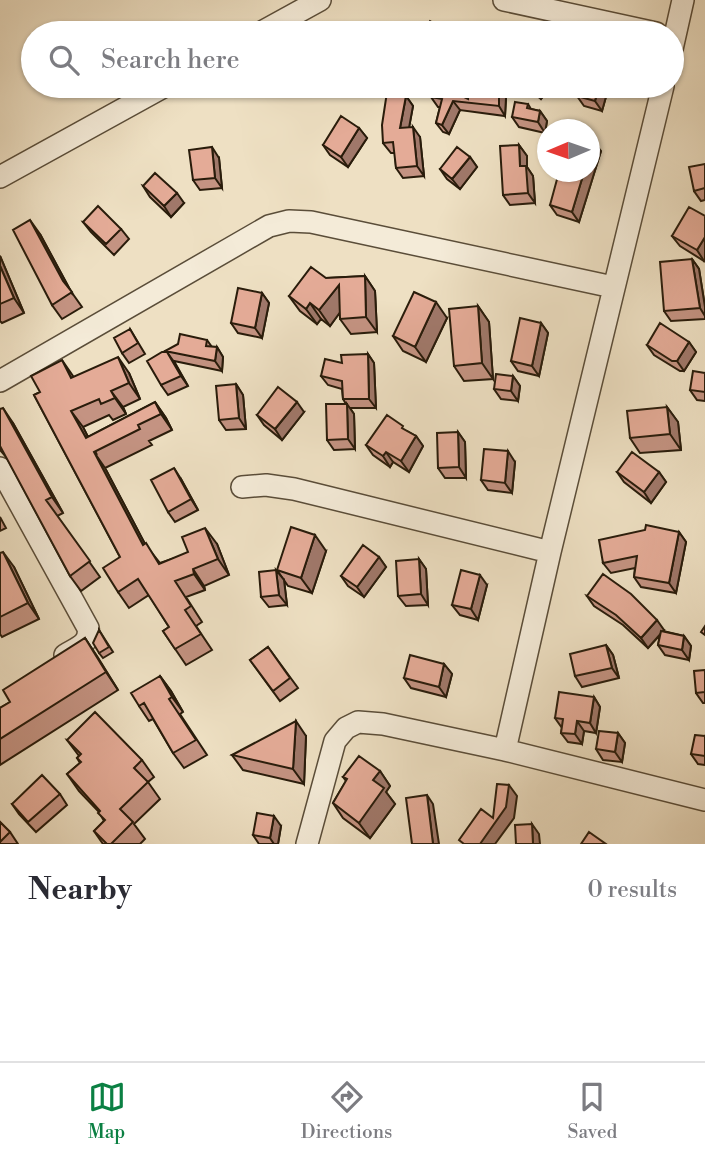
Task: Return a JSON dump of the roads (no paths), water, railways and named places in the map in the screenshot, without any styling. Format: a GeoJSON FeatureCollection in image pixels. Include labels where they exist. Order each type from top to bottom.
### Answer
{"type":"FeatureCollection","features":[{"type":"Feature","properties":{"kind":"street"},"geometry":{"type":"LineString","coordinates":[[282,21],[320,0]]}},
{"type":"Feature","properties":{"kind":"street"},"geometry":{"type":"LineString","coordinates":[[504,0],[593,21]]}},
{"type":"Feature","properties":{"kind":"street"},"geometry":{"type":"LineString","coordinates":[[675,21],[683,0]]}},
{"type":"Feature","properties":{"kind":"street"},"geometry":{"type":"LineString","coordinates":[[0,177],[143,98]]}},
{"type":"Feature","properties":{"kind":"street"},"geometry":{"type":"LineString","coordinates":[[505,750],[660,98]]}},
{"type":"Feature","properties":{"kind":"street"},"geometry":{"type":"LineString","coordinates":[[0,381],[269,226],[289,221],[311,222],[613,287]]}},
{"type":"Feature","properties":{"kind":"street"},"geometry":{"type":"LineString","coordinates":[[0,468],[88,628],[89,634],[84,644],[45,667]]}},
{"type":"Feature","properties":{"kind":"street"},"geometry":{"type":"LineString","coordinates":[[242,487],[266,485],[293,489],[550,552]]}},
{"type":"Feature","properties":{"kind":"street"},"geometry":{"type":"LineString","coordinates":[[307,844],[335,741],[345,728],[358,723],[372,722],[505,750],[705,800]]}}]}
